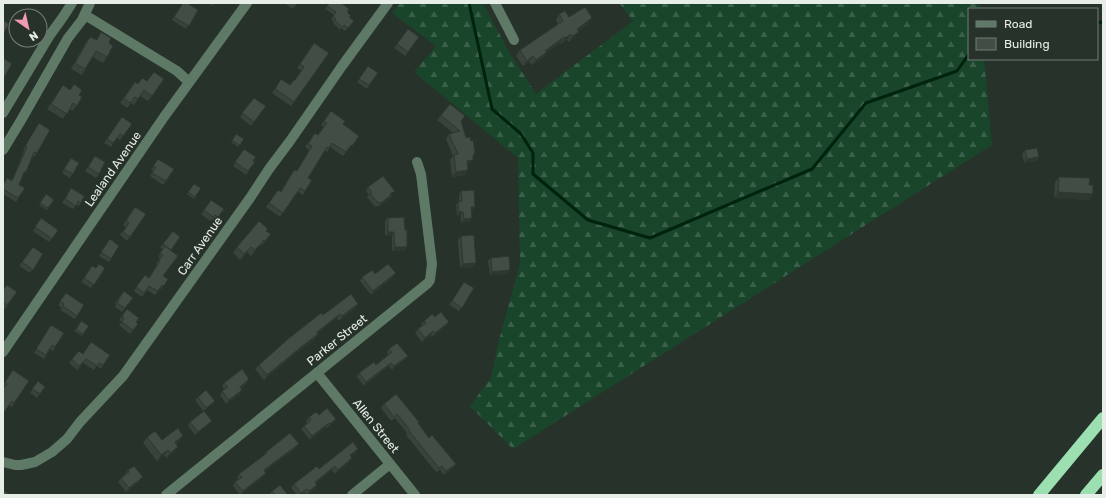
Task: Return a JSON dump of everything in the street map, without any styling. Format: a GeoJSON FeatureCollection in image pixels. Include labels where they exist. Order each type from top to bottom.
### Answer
{"type":"FeatureCollection","features":[{"type":"Feature","properties":{"kind":"highway"},"geometry":{"type":"LineString","coordinates":[[1039,495],[1103,418]]}},
{"type":"Feature","properties":{"kind":"highway"},"geometry":{"type":"LineString","coordinates":[[1086,495],[1103,475]]}},
{"type":"Feature","properties":{"kind":"street"},"geometry":{"type":"LineString","coordinates":[[3,113],[50,35],[72,3]]}},
{"type":"Feature","properties":{"kind":"street"},"geometry":{"type":"LineString","coordinates":[[3,150],[68,38],[85,15],[90,3]]}},
{"type":"Feature","properties":{"kind":"street","name":"Lealand Avenue"},"geometry":{"type":"LineString","coordinates":[[3,352],[164,118],[247,3]]}},
{"type":"Feature","properties":{"kind":"street","name":"Carr Avenue"},"geometry":{"type":"LineString","coordinates":[[3,462],[15,465],[26,464],[40,460],[52,452],[67,439],[80,422],[123,376],[388,3]]}},
{"type":"Feature","properties":{"kind":"street"},"geometry":{"type":"LineString","coordinates":[[495,3],[514,40]]}},
{"type":"Feature","properties":{"kind":"street"},"geometry":{"type":"LineString","coordinates":[[85,15],[177,71],[190,82]]}},
{"type":"Feature","properties":{"kind":"street","name":"Parker Street"},"geometry":{"type":"LineString","coordinates":[[166,495],[428,283],[430,280],[432,264],[421,174],[417,162]]}},
{"type":"Feature","properties":{"kind":"street","name":"Allen Street"},"geometry":{"type":"LineString","coordinates":[[317,373],[415,495]]}},
{"type":"Feature","properties":{"kind":"street"},"geometry":{"type":"LineString","coordinates":[[352,495],[390,464]]}},
{"type":"Feature","properties":{"kind":"green space"},"geometry":{"type":"Polygon","coordinates":[[[400,3],[483,3],[509,52],[536,94],[633,21],[619,3],[979,3],[980,8],[968,8],[968,60],[984,60],[992,145],[513,449],[470,406],[491,378],[499,340],[520,264],[518,158],[414,72],[436,46],[392,13],[400,3]]]}},
{"type":"Feature","properties":{"kind":"building"},"geometry":{"type":"Polygon","coordinates":[[[183,3],[187,3],[198,10],[189,26],[174,17],[183,3]]]}},
{"type":"Feature","properties":{"kind":"building"},"geometry":{"type":"Polygon","coordinates":[[[329,3],[341,3],[349,9],[347,12],[351,16],[349,17],[354,21],[348,28],[344,25],[342,27],[335,20],[336,19],[333,16],[336,12],[327,6],[329,3]]]}},
{"type":"Feature","properties":{"kind":"building"},"geometry":{"type":"Polygon","coordinates":[[[585,7],[592,18],[577,29],[579,32],[572,36],[571,34],[565,38],[564,37],[545,51],[547,52],[536,60],[533,56],[527,61],[520,50],[563,21],[559,14],[565,11],[569,17],[585,7]]]}},
{"type":"Feature","properties":{"kind":"building"},"geometry":{"type":"Polygon","coordinates":[[[3,20],[8,23],[8,26],[4,33],[3,20]]]}},
{"type":"Feature","properties":{"kind":"building"},"geometry":{"type":"Polygon","coordinates":[[[408,29],[419,37],[408,52],[397,44],[408,29]]]}},
{"type":"Feature","properties":{"kind":"building"},"geometry":{"type":"Polygon","coordinates":[[[101,32],[111,38],[109,43],[113,46],[107,57],[96,51],[85,69],[75,63],[90,37],[97,40],[101,32]]]}},
{"type":"Feature","properties":{"kind":"building"},"geometry":{"type":"Polygon","coordinates":[[[314,43],[329,53],[294,102],[275,89],[281,79],[290,85],[295,80],[304,67],[300,64],[314,43]]]}},
{"type":"Feature","properties":{"kind":"building"},"geometry":{"type":"Polygon","coordinates":[[[3,58],[12,64],[3,79],[3,58]]]}},
{"type":"Feature","properties":{"kind":"building"},"geometry":{"type":"Polygon","coordinates":[[[368,66],[378,73],[369,85],[359,79],[368,66]]]}},
{"type":"Feature","properties":{"kind":"building"},"geometry":{"type":"Polygon","coordinates":[[[154,72],[164,79],[152,96],[144,90],[138,99],[135,97],[130,103],[124,98],[135,82],[138,84],[142,78],[147,81],[154,72]]]}},
{"type":"Feature","properties":{"kind":"building"},"geometry":{"type":"Polygon","coordinates":[[[74,84],[82,90],[79,95],[82,97],[77,106],[73,103],[67,114],[51,104],[63,85],[70,90],[74,84]]]}},
{"type":"Feature","properties":{"kind":"building"},"geometry":{"type":"Polygon","coordinates":[[[254,98],[266,106],[254,122],[242,113],[254,98]]]}},
{"type":"Feature","properties":{"kind":"building"},"geometry":{"type":"Polygon","coordinates":[[[450,104],[465,116],[461,121],[466,138],[470,137],[471,141],[473,140],[475,152],[473,160],[467,161],[468,170],[456,172],[454,155],[458,154],[449,134],[460,131],[441,115],[450,104]]]}},
{"type":"Feature","properties":{"kind":"building"},"geometry":{"type":"Polygon","coordinates":[[[331,111],[345,121],[343,124],[359,136],[346,152],[332,143],[329,148],[327,147],[308,178],[312,180],[305,191],[300,188],[283,213],[269,203],[278,190],[281,192],[294,170],[297,171],[312,146],[308,144],[315,133],[318,135],[327,123],[324,121],[331,111]]]}},
{"type":"Feature","properties":{"kind":"building"},"geometry":{"type":"Polygon","coordinates":[[[122,117],[132,124],[123,136],[120,134],[113,143],[107,139],[122,117]]]}},
{"type":"Feature","properties":{"kind":"building"},"geometry":{"type":"Polygon","coordinates":[[[39,123],[50,130],[37,153],[34,152],[26,172],[24,172],[19,185],[25,188],[18,198],[3,189],[3,185],[7,178],[12,181],[27,147],[25,146],[39,123]]]}},
{"type":"Feature","properties":{"kind":"building"},"geometry":{"type":"Polygon","coordinates":[[[236,134],[244,139],[240,145],[232,141],[236,134]]]}},
{"type":"Feature","properties":{"kind":"building"},"geometry":{"type":"Polygon","coordinates":[[[1037,148],[1039,157],[1027,159],[1025,150],[1037,148]]]}},
{"type":"Feature","properties":{"kind":"building"},"geometry":{"type":"Polygon","coordinates":[[[244,149],[256,157],[253,161],[255,162],[248,171],[235,162],[244,149]]]}},
{"type":"Feature","properties":{"kind":"building"},"geometry":{"type":"Polygon","coordinates":[[[95,156],[105,162],[99,174],[88,167],[95,156]]]}},
{"type":"Feature","properties":{"kind":"building"},"geometry":{"type":"Polygon","coordinates":[[[71,158],[79,163],[73,174],[64,169],[71,158]]]}},
{"type":"Feature","properties":{"kind":"building"},"geometry":{"type":"Polygon","coordinates":[[[158,159],[174,169],[166,181],[152,173],[156,167],[153,166],[158,159]]]}},
{"type":"Feature","properties":{"kind":"building"},"geometry":{"type":"Polygon","coordinates":[[[383,176],[395,191],[381,203],[378,203],[370,193],[372,192],[368,187],[383,176]]]}},
{"type":"Feature","properties":{"kind":"building"},"geometry":{"type":"Polygon","coordinates":[[[1059,177],[1090,178],[1089,185],[1093,185],[1093,194],[1058,192],[1059,177]]]}},
{"type":"Feature","properties":{"kind":"building"},"geometry":{"type":"Polygon","coordinates":[[[194,184],[201,188],[195,197],[188,192],[194,184]]]}},
{"type":"Feature","properties":{"kind":"building"},"geometry":{"type":"Polygon","coordinates":[[[71,188],[84,196],[81,203],[78,201],[76,206],[65,199],[71,188]]]}},
{"type":"Feature","properties":{"kind":"building"},"geometry":{"type":"Polygon","coordinates":[[[474,190],[475,207],[471,207],[472,218],[464,219],[463,212],[459,212],[458,202],[462,201],[461,191],[474,190]]]}},
{"type":"Feature","properties":{"kind":"building"},"geometry":{"type":"Polygon","coordinates":[[[46,194],[54,200],[48,208],[40,203],[46,194]]]}},
{"type":"Feature","properties":{"kind":"building"},"geometry":{"type":"Polygon","coordinates":[[[211,200],[224,209],[218,217],[215,215],[213,217],[204,210],[211,200]]]}},
{"type":"Feature","properties":{"kind":"building"},"geometry":{"type":"Polygon","coordinates":[[[135,207],[146,214],[130,237],[123,232],[129,223],[126,221],[135,207]]]}},
{"type":"Feature","properties":{"kind":"building"},"geometry":{"type":"Polygon","coordinates":[[[388,217],[404,217],[405,230],[407,230],[407,247],[395,247],[394,232],[388,232],[388,217]]]}},
{"type":"Feature","properties":{"kind":"building"},"geometry":{"type":"Polygon","coordinates":[[[41,218],[58,230],[52,239],[35,227],[41,218]]]}},
{"type":"Feature","properties":{"kind":"building"},"geometry":{"type":"Polygon","coordinates":[[[259,221],[268,229],[266,231],[271,234],[255,250],[251,247],[244,254],[237,247],[259,221]]]}},
{"type":"Feature","properties":{"kind":"building"},"geometry":{"type":"Polygon","coordinates":[[[173,231],[180,237],[171,250],[163,244],[173,231]]]}},
{"type":"Feature","properties":{"kind":"building"},"geometry":{"type":"Polygon","coordinates":[[[474,235],[476,263],[463,264],[461,236],[474,235]]]}},
{"type":"Feature","properties":{"kind":"building"},"geometry":{"type":"Polygon","coordinates":[[[110,239],[119,246],[111,259],[101,252],[110,239]]]}},
{"type":"Feature","properties":{"kind":"building"},"geometry":{"type":"Polygon","coordinates":[[[165,246],[178,256],[163,276],[168,279],[164,286],[162,285],[158,291],[149,286],[144,293],[136,287],[145,275],[149,278],[163,255],[160,253],[165,246]]]}},
{"type":"Feature","properties":{"kind":"building"},"geometry":{"type":"Polygon","coordinates":[[[33,247],[43,254],[33,270],[22,262],[33,247]]]}},
{"type":"Feature","properties":{"kind":"building"},"geometry":{"type":"Polygon","coordinates":[[[509,256],[510,270],[492,272],[491,258],[509,256]]]}},
{"type":"Feature","properties":{"kind":"building"},"geometry":{"type":"Polygon","coordinates":[[[99,264],[105,268],[94,285],[84,278],[92,266],[96,268],[99,264]]]}},
{"type":"Feature","properties":{"kind":"building"},"geometry":{"type":"Polygon","coordinates":[[[388,264],[396,273],[373,291],[362,277],[372,270],[375,274],[388,264]]]}},
{"type":"Feature","properties":{"kind":"building"},"geometry":{"type":"Polygon","coordinates":[[[464,282],[474,288],[462,308],[452,301],[464,282]]]}},
{"type":"Feature","properties":{"kind":"building"},"geometry":{"type":"Polygon","coordinates":[[[7,285],[17,292],[7,305],[3,302],[3,290],[7,285]]]}},
{"type":"Feature","properties":{"kind":"building"},"geometry":{"type":"Polygon","coordinates":[[[124,291],[133,298],[125,308],[117,303],[124,291]]]}},
{"type":"Feature","properties":{"kind":"building"},"geometry":{"type":"Polygon","coordinates":[[[66,293],[84,305],[77,316],[63,306],[64,304],[60,301],[66,293]]]}},
{"type":"Feature","properties":{"kind":"building"},"geometry":{"type":"Polygon","coordinates":[[[351,294],[358,304],[342,316],[340,314],[317,332],[318,334],[267,375],[259,365],[288,339],[321,313],[323,315],[351,294]]]}},
{"type":"Feature","properties":{"kind":"building"},"geometry":{"type":"Polygon","coordinates":[[[127,309],[139,318],[136,322],[138,324],[133,330],[122,322],[124,318],[122,316],[127,309]]]}},
{"type":"Feature","properties":{"kind":"building"},"geometry":{"type":"Polygon","coordinates":[[[441,312],[449,322],[435,333],[433,331],[425,338],[418,329],[426,323],[424,321],[432,314],[435,317],[441,312]]]}},
{"type":"Feature","properties":{"kind":"building"},"geometry":{"type":"Polygon","coordinates":[[[81,321],[89,326],[83,334],[76,330],[81,321]]]}},
{"type":"Feature","properties":{"kind":"building"},"geometry":{"type":"Polygon","coordinates":[[[51,325],[64,333],[55,347],[52,345],[46,355],[36,349],[51,325]]]}},
{"type":"Feature","properties":{"kind":"building"},"geometry":{"type":"Polygon","coordinates":[[[91,342],[110,355],[103,365],[99,363],[97,366],[86,359],[79,366],[72,359],[79,351],[83,354],[91,342]]]}},
{"type":"Feature","properties":{"kind":"building"},"geometry":{"type":"Polygon","coordinates":[[[397,343],[408,356],[394,366],[391,363],[366,382],[359,373],[374,362],[376,365],[392,352],[389,349],[397,343]]]}},
{"type":"Feature","properties":{"kind":"building"},"geometry":{"type":"Polygon","coordinates":[[[242,369],[249,379],[240,387],[242,390],[229,400],[222,391],[228,387],[224,383],[242,369]]]}},
{"type":"Feature","properties":{"kind":"building"},"geometry":{"type":"Polygon","coordinates":[[[13,370],[29,381],[14,403],[12,401],[4,412],[3,389],[7,384],[5,382],[13,370]]]}},
{"type":"Feature","properties":{"kind":"building"},"geometry":{"type":"Polygon","coordinates":[[[38,381],[45,387],[40,394],[32,389],[38,381]]]}},
{"type":"Feature","properties":{"kind":"building"},"geometry":{"type":"Polygon","coordinates":[[[206,390],[215,401],[206,408],[198,397],[206,390]]]}},
{"type":"Feature","properties":{"kind":"building"},"geometry":{"type":"Polygon","coordinates":[[[396,394],[419,422],[418,423],[429,438],[432,435],[456,464],[446,471],[442,466],[439,468],[397,414],[394,417],[384,404],[396,394]]]}},
{"type":"Feature","properties":{"kind":"building"},"geometry":{"type":"Polygon","coordinates":[[[327,408],[336,419],[312,436],[304,426],[311,420],[309,417],[316,412],[319,415],[327,408]]]}},
{"type":"Feature","properties":{"kind":"building"},"geometry":{"type":"Polygon","coordinates":[[[204,411],[212,421],[198,432],[190,422],[204,411]]]}},
{"type":"Feature","properties":{"kind":"building"},"geometry":{"type":"Polygon","coordinates":[[[178,428],[183,436],[175,442],[178,447],[170,453],[168,450],[161,455],[147,437],[155,431],[162,440],[178,428]]]}},
{"type":"Feature","properties":{"kind":"building"},"geometry":{"type":"Polygon","coordinates":[[[290,433],[299,444],[264,470],[266,473],[243,491],[235,482],[242,477],[239,474],[290,433]]]}},
{"type":"Feature","properties":{"kind":"building"},"geometry":{"type":"Polygon","coordinates":[[[353,442],[358,449],[350,455],[352,458],[338,470],[335,466],[315,482],[317,485],[309,491],[307,489],[301,493],[294,484],[317,466],[319,469],[353,442]]]}},
{"type":"Feature","properties":{"kind":"building"},"geometry":{"type":"Polygon","coordinates":[[[134,466],[143,477],[129,488],[121,478],[134,466]]]}},
{"type":"Feature","properties":{"kind":"building"},"geometry":{"type":"Polygon","coordinates":[[[280,485],[287,494],[286,495],[275,495],[272,491],[280,485]]]}},
{"type":"Feature","properties":{"kind":"building"},"geometry":{"type":"Polygon","coordinates":[[[3,490],[10,495],[3,495],[3,490]]]}},
{"type":"Feature","properties":{"kind":"waterway"},"geometry":{"type":"LineString","coordinates":[[469,3],[492,109],[521,134],[533,153],[533,174],[588,220],[650,238],[812,169],[866,103],[957,71],[968,55]]}},
{"type":"Feature","properties":{"kind":"waterway"},"geometry":{"type":"LineString","coordinates":[[1098,23],[1103,22]]}}]}
